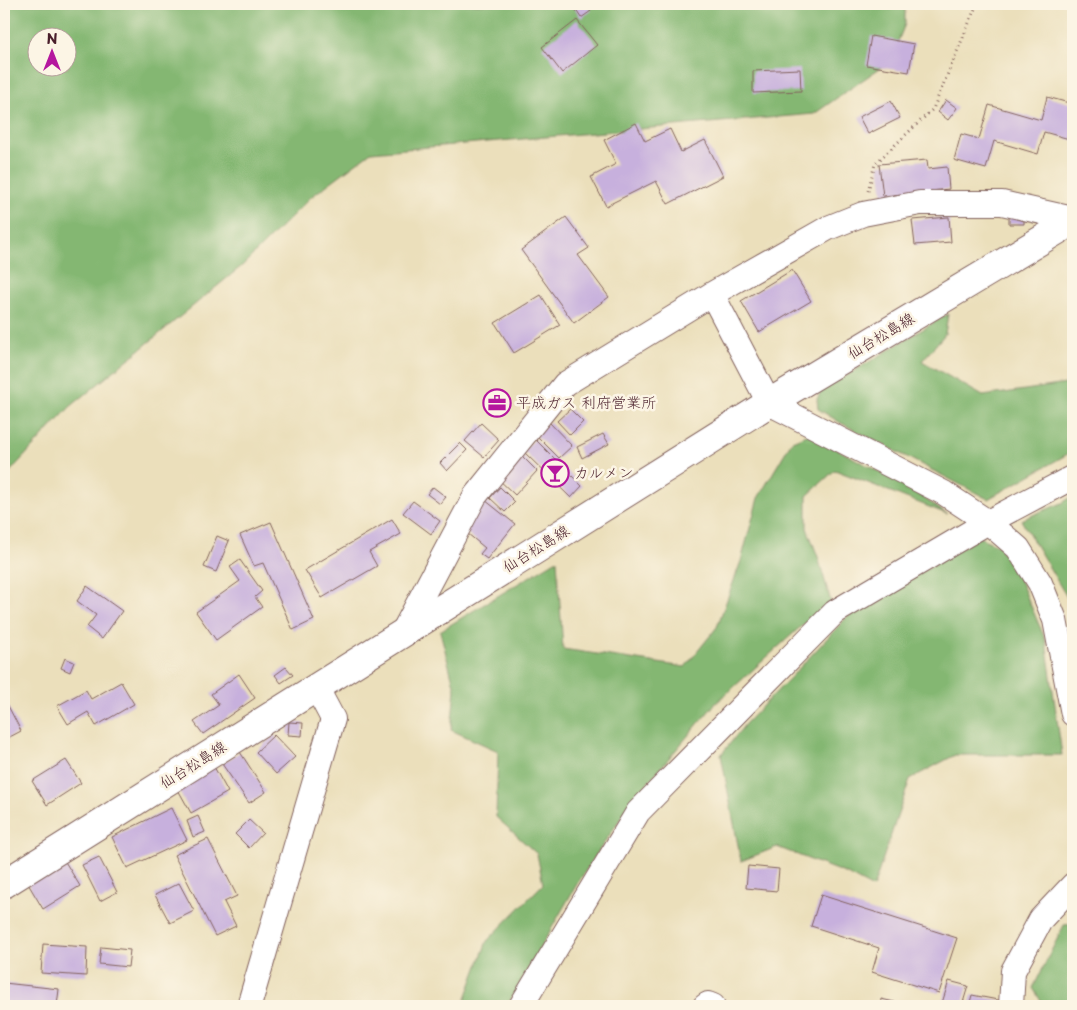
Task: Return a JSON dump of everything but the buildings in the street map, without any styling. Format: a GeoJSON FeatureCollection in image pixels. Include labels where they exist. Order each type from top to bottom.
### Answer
{"type":"FeatureCollection","features":[{"type":"Feature","properties":{"kind":"main road","name":"仙台松島線"},"geometry":{"type":"LineString","coordinates":[[4,884],[769,403],[1073,220]]}},
{"type":"Feature","properties":{"kind":"street"},"geometry":{"type":"LineString","coordinates":[[404,632],[475,496],[565,384],[712,294],[828,228],[863,214],[920,203],[1002,203],[1073,220]]}},
{"type":"Feature","properties":{"kind":"street"},"geometry":{"type":"LineString","coordinates":[[712,294],[769,403],[944,493],[988,522],[1018,548],[1040,583],[1055,620],[1073,714]]}},
{"type":"Feature","properties":{"kind":"street"},"geometry":{"type":"LineString","coordinates":[[521,1006],[638,812],[835,612],[988,522],[1073,477]]}},
{"type":"Feature","properties":{"kind":"street"},"geometry":{"type":"LineString","coordinates":[[248,1006],[333,719],[316,687]]}},
{"type":"Feature","properties":{"kind":"street"},"geometry":{"type":"LineString","coordinates":[[1011,1006],[1013,971],[1040,919],[1073,885]]}},
{"type":"Feature","properties":{"kind":"street"},"geometry":{"type":"LineString","coordinates":[[705,1006],[708,1004],[713,1006]]}},
{"type":"Feature","properties":{"kind":"path"},"geometry":{"type":"LineString","coordinates":[[863,214],[875,164],[932,108],[977,4]]}},
{"type":"Feature","properties":{"kind":"green space"},"geometry":{"type":"Polygon","coordinates":[[[4,4],[905,4],[905,24],[890,61],[814,114],[371,152],[311,197],[243,265],[70,407],[4,478],[4,4]]]}},
{"type":"Feature","properties":{"kind":"green space"},"geometry":{"type":"Polygon","coordinates":[[[948,314],[945,334],[922,361],[983,396],[1073,383],[1073,451],[988,499],[841,423],[818,409],[817,399],[821,391],[948,314]]]}},
{"type":"Feature","properties":{"kind":"green space"},"geometry":{"type":"Polygon","coordinates":[[[809,434],[909,488],[947,514],[835,470],[807,496],[807,528],[818,557],[831,602],[715,704],[630,804],[577,884],[507,1006],[463,1006],[487,941],[543,884],[537,854],[496,817],[498,751],[451,730],[455,689],[440,631],[557,560],[563,649],[685,667],[717,627],[741,561],[758,498],[792,441],[809,434]]]}},
{"type":"Feature","properties":{"kind":"green space"},"geometry":{"type":"Polygon","coordinates":[[[1073,496],[1073,616],[1071,604],[1021,520],[1062,503],[1073,496]]]}},
{"type":"Feature","properties":{"kind":"green space"},"geometry":{"type":"Polygon","coordinates":[[[979,537],[999,546],[1016,571],[1046,641],[1062,755],[955,755],[910,779],[873,888],[847,874],[777,847],[741,861],[721,755],[746,723],[847,617],[979,537]]]}},
{"type":"Feature","properties":{"kind":"green space"},"geometry":{"type":"Polygon","coordinates":[[[1073,924],[1073,1006],[1044,1006],[1033,988],[1064,925],[1073,924]]]}},
{"type":"Feature","properties":{"kind":"place","name":"平成ガス 利府営業所"},"geometry":{"type":"Point","coordinates":[497,403]}},
{"type":"Feature","properties":{"kind":"place","name":"カルメン"},"geometry":{"type":"Point","coordinates":[555,473]}}]}
